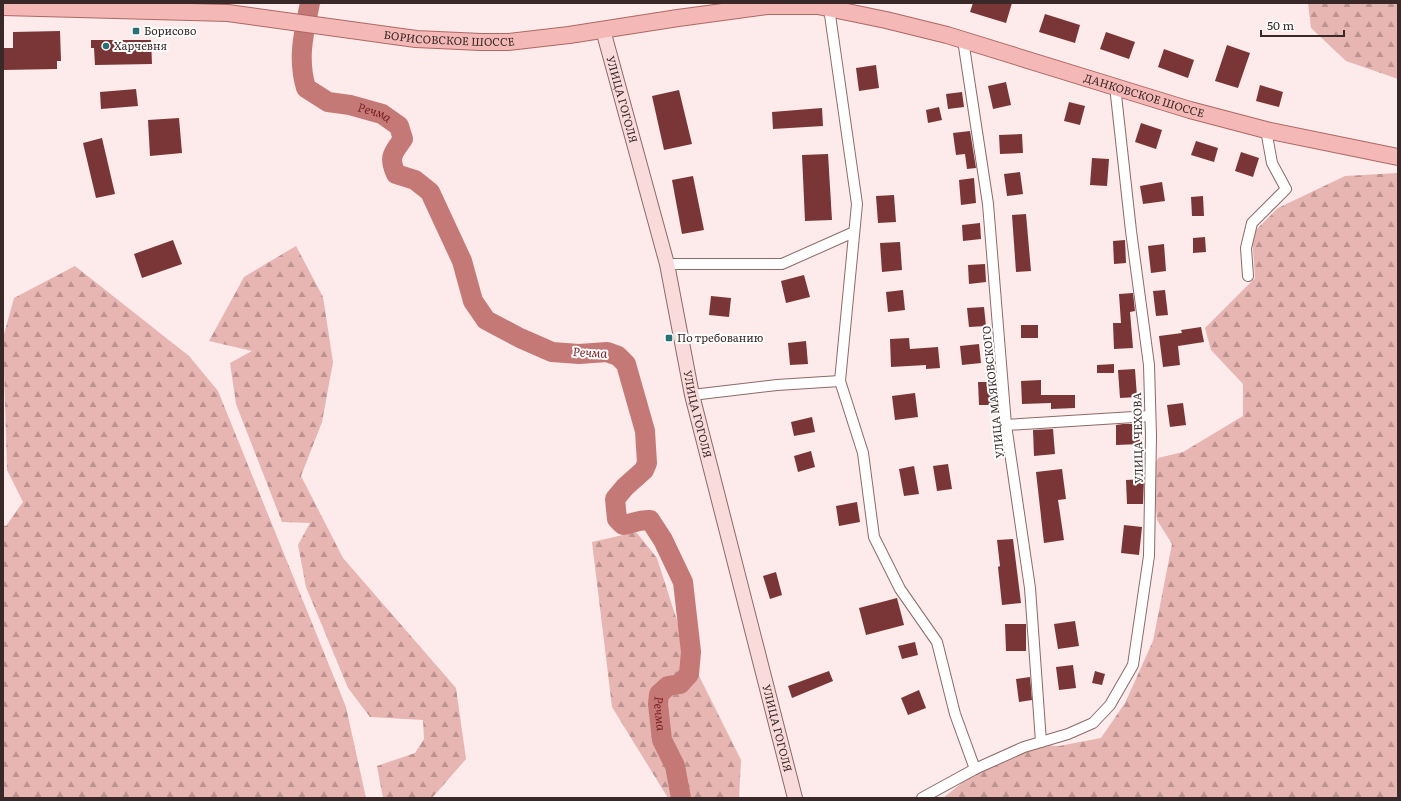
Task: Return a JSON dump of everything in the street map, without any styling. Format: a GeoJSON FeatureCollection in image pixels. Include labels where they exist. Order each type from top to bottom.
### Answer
{"type":"FeatureCollection","features":[{"type":"Feature","properties":{"kind":"main road","name":"БОРИСОВСКОЕ ШОССЕ"},"geometry":{"type":"LineString","coordinates":[[3,6],[229,8],[266,18],[334,28],[416,39],[481,42],[548,38],[759,7],[795,4],[829,8],[893,22]]}},
{"type":"Feature","properties":{"kind":"main road","name":"ДАНКОВСКОЕ ШОССЕ"},"geometry":{"type":"LineString","coordinates":[[893,22],[963,40],[1190,110],[1266,130],[1398,157]]}},
{"type":"Feature","properties":{"kind":"street"},"geometry":{"type":"LineString","coordinates":[[829,8],[857,204],[840,381],[863,452],[874,537],[900,589],[937,642],[955,714],[975,769]]}},
{"type":"Feature","properties":{"kind":"street","name":"УЛИЦА ГОГОЛЯ"},"geometry":{"type":"LineString","coordinates":[[603,30],[667,264],[692,395],[795,798]]}},
{"type":"Feature","properties":{"kind":"street","name":"УЛИЦА МАЯКОВСКОГО"},"geometry":{"type":"LineString","coordinates":[[963,40],[988,204],[1006,425],[1030,588],[1041,742]]}},
{"type":"Feature","properties":{"kind":"street","name":"УЛИЦА ЧЕХОВА"},"geometry":{"type":"LineString","coordinates":[[922,798],[975,769],[1024,747],[1068,734],[1092,723],[1110,705],[1133,665],[1149,556],[1150,416],[1148,365],[1115,86]]}},
{"type":"Feature","properties":{"kind":"street"},"geometry":{"type":"LineString","coordinates":[[1248,276],[1246,248],[1252,223],[1286,189],[1272,163],[1266,130]]}},
{"type":"Feature","properties":{"kind":"street"},"geometry":{"type":"LineString","coordinates":[[667,264],[782,264],[854,232]]}},
{"type":"Feature","properties":{"kind":"street"},"geometry":{"type":"LineString","coordinates":[[692,395],[778,385],[840,381]]}},
{"type":"Feature","properties":{"kind":"street"},"geometry":{"type":"LineString","coordinates":[[1006,425],[1150,416]]}},
{"type":"Feature","properties":{"kind":"green space"},"geometry":{"type":"Polygon","coordinates":[[[1308,3],[1398,3],[1398,79],[1346,61],[1311,28],[1308,3]]]}},
{"type":"Feature","properties":{"kind":"green space"},"geometry":{"type":"Polygon","coordinates":[[[1398,173],[1398,798],[943,798],[982,767],[1022,744],[1059,746],[1101,738],[1125,703],[1153,641],[1172,544],[1157,520],[1152,472],[1158,458],[1183,452],[1243,416],[1243,384],[1211,350],[1205,328],[1255,278],[1252,234],[1278,208],[1345,176],[1398,173]]]}},
{"type":"Feature","properties":{"kind":"green space"},"geometry":{"type":"Polygon","coordinates":[[[296,246],[323,297],[333,362],[322,422],[301,476],[343,558],[456,688],[466,759],[432,798],[383,798],[377,766],[415,753],[424,739],[423,720],[370,717],[348,688],[306,587],[298,545],[310,523],[282,522],[236,404],[230,363],[252,351],[209,341],[244,277],[296,246]]]}},
{"type":"Feature","properties":{"kind":"green space"},"geometry":{"type":"Polygon","coordinates":[[[75,266],[189,356],[218,391],[346,707],[366,798],[3,798],[3,525],[6,526],[23,502],[7,470],[3,338],[14,298],[75,266]]]}},
{"type":"Feature","properties":{"kind":"green space"},"geometry":{"type":"Polygon","coordinates":[[[636,532],[657,558],[687,652],[741,760],[739,798],[668,798],[612,707],[592,542],[636,532]]]}},
{"type":"Feature","properties":{"kind":"building"},"geometry":{"type":"Polygon","coordinates":[[[973,3],[1012,3],[1006,23],[970,12],[973,3]]]}},
{"type":"Feature","properties":{"kind":"building"},"geometry":{"type":"Polygon","coordinates":[[[1045,14],[1080,25],[1075,43],[1039,32],[1045,14]]]}},
{"type":"Feature","properties":{"kind":"building"},"geometry":{"type":"Polygon","coordinates":[[[60,31],[61,61],[57,61],[57,69],[3,70],[3,48],[13,48],[13,32],[60,31]]]}},
{"type":"Feature","properties":{"kind":"building"},"geometry":{"type":"Polygon","coordinates":[[[1106,32],[1135,42],[1129,59],[1100,49],[1106,32]]]}},
{"type":"Feature","properties":{"kind":"building"},"geometry":{"type":"Polygon","coordinates":[[[91,40],[151,40],[152,64],[95,65],[94,48],[91,48],[91,40]]]}},
{"type":"Feature","properties":{"kind":"building"},"geometry":{"type":"Polygon","coordinates":[[[1227,45],[1250,53],[1238,88],[1215,81],[1227,45]]]}},
{"type":"Feature","properties":{"kind":"building"},"geometry":{"type":"Polygon","coordinates":[[[1164,49],[1194,60],[1188,78],[1158,67],[1164,49]]]}},
{"type":"Feature","properties":{"kind":"building"},"geometry":{"type":"Polygon","coordinates":[[[876,65],[879,88],[859,91],[856,68],[876,65]]]}},
{"type":"Feature","properties":{"kind":"building"},"geometry":{"type":"Polygon","coordinates":[[[1006,82],[1011,105],[993,109],[988,86],[1006,82]]]}},
{"type":"Feature","properties":{"kind":"building"},"geometry":{"type":"Polygon","coordinates":[[[1260,85],[1283,92],[1279,107],[1256,101],[1260,85]]]}},
{"type":"Feature","properties":{"kind":"building"},"geometry":{"type":"Polygon","coordinates":[[[136,89],[138,106],[101,109],[100,92],[136,89]]]}},
{"type":"Feature","properties":{"kind":"building"},"geometry":{"type":"Polygon","coordinates":[[[679,90],[692,144],[664,150],[652,96],[679,90]]]}},
{"type":"Feature","properties":{"kind":"building"},"geometry":{"type":"Polygon","coordinates":[[[962,92],[964,107],[948,109],[946,94],[962,92]]]}},
{"type":"Feature","properties":{"kind":"building"},"geometry":{"type":"Polygon","coordinates":[[[1069,102],[1085,106],[1080,125],[1064,121],[1069,102]]]}},
{"type":"Feature","properties":{"kind":"building"},"geometry":{"type":"Polygon","coordinates":[[[939,107],[942,120],[928,123],[926,110],[939,107]]]}},
{"type":"Feature","properties":{"kind":"building"},"geometry":{"type":"Polygon","coordinates":[[[822,108],[823,126],[773,129],[772,112],[822,108]]]}},
{"type":"Feature","properties":{"kind":"building"},"geometry":{"type":"Polygon","coordinates":[[[179,118],[182,153],[150,156],[148,120],[179,118]]]}},
{"type":"Feature","properties":{"kind":"building"},"geometry":{"type":"Polygon","coordinates":[[[1141,123],[1162,130],[1156,149],[1135,142],[1141,123]]]}},
{"type":"Feature","properties":{"kind":"building"},"geometry":{"type":"Polygon","coordinates":[[[970,131],[976,168],[967,169],[965,154],[956,155],[953,133],[970,131]]]}},
{"type":"Feature","properties":{"kind":"building"},"geometry":{"type":"Polygon","coordinates":[[[1022,134],[1023,153],[1000,154],[999,135],[1022,134]]]}},
{"type":"Feature","properties":{"kind":"building"},"geometry":{"type":"Polygon","coordinates":[[[102,138],[115,194],[96,198],[83,143],[102,138]]]}},
{"type":"Feature","properties":{"kind":"building"},"geometry":{"type":"Polygon","coordinates":[[[1196,141],[1218,148],[1214,162],[1191,155],[1196,141]]]}},
{"type":"Feature","properties":{"kind":"building"},"geometry":{"type":"Polygon","coordinates":[[[1241,152],[1259,158],[1253,177],[1235,171],[1241,152]]]}},
{"type":"Feature","properties":{"kind":"building"},"geometry":{"type":"Polygon","coordinates":[[[828,154],[832,220],[805,221],[802,155],[828,154]]]}},
{"type":"Feature","properties":{"kind":"building"},"geometry":{"type":"Polygon","coordinates":[[[1092,158],[1109,159],[1107,186],[1090,185],[1092,158]]]}},
{"type":"Feature","properties":{"kind":"building"},"geometry":{"type":"Polygon","coordinates":[[[1020,172],[1023,194],[1007,196],[1004,174],[1020,172]]]}},
{"type":"Feature","properties":{"kind":"building"},"geometry":{"type":"Polygon","coordinates":[[[693,176],[704,230],[682,234],[672,180],[693,176]]]}},
{"type":"Feature","properties":{"kind":"building"},"geometry":{"type":"Polygon","coordinates":[[[974,178],[976,203],[961,205],[959,180],[974,178]]]}},
{"type":"Feature","properties":{"kind":"building"},"geometry":{"type":"Polygon","coordinates":[[[1162,182],[1165,201],[1143,204],[1140,186],[1162,182]]]}},
{"type":"Feature","properties":{"kind":"building"},"geometry":{"type":"Polygon","coordinates":[[[894,195],[896,222],[878,223],[876,196],[894,195]]]}},
{"type":"Feature","properties":{"kind":"building"},"geometry":{"type":"Polygon","coordinates":[[[1203,196],[1204,216],[1192,216],[1191,197],[1203,196]]]}},
{"type":"Feature","properties":{"kind":"building"},"geometry":{"type":"Polygon","coordinates":[[[1026,214],[1031,271],[1016,272],[1012,215],[1026,214]]]}},
{"type":"Feature","properties":{"kind":"building"},"geometry":{"type":"Polygon","coordinates":[[[980,223],[981,239],[963,241],[962,225],[980,223]]]}},
{"type":"Feature","properties":{"kind":"building"},"geometry":{"type":"Polygon","coordinates":[[[1205,237],[1206,252],[1193,253],[1193,238],[1205,237]]]}},
{"type":"Feature","properties":{"kind":"building"},"geometry":{"type":"Polygon","coordinates":[[[173,240],[182,264],[142,278],[134,254],[173,240]]]}},
{"type":"Feature","properties":{"kind":"building"},"geometry":{"type":"Polygon","coordinates":[[[1125,240],[1126,263],[1114,264],[1113,241],[1125,240]]]}},
{"type":"Feature","properties":{"kind":"building"},"geometry":{"type":"Polygon","coordinates":[[[900,242],[902,270],[882,272],[880,243],[900,242]]]}},
{"type":"Feature","properties":{"kind":"building"},"geometry":{"type":"Polygon","coordinates":[[[1164,244],[1166,271],[1151,273],[1148,246],[1164,244]]]}},
{"type":"Feature","properties":{"kind":"building"},"geometry":{"type":"Polygon","coordinates":[[[985,264],[986,282],[969,284],[968,265],[985,264]]]}},
{"type":"Feature","properties":{"kind":"building"},"geometry":{"type":"Polygon","coordinates":[[[804,275],[810,297],[786,303],[781,281],[804,275]]]}},
{"type":"Feature","properties":{"kind":"building"},"geometry":{"type":"Polygon","coordinates":[[[903,290],[905,310],[888,312],[886,292],[903,290]]]}},
{"type":"Feature","properties":{"kind":"building"},"geometry":{"type":"Polygon","coordinates":[[[1165,290],[1168,315],[1156,316],[1153,291],[1165,290]]]}},
{"type":"Feature","properties":{"kind":"building"},"geometry":{"type":"Polygon","coordinates":[[[1133,293],[1135,311],[1130,312],[1133,348],[1114,349],[1113,323],[1121,323],[1119,294],[1133,293]]]}},
{"type":"Feature","properties":{"kind":"building"},"geometry":{"type":"Polygon","coordinates":[[[711,296],[731,298],[729,317],[709,315],[711,296]]]}},
{"type":"Feature","properties":{"kind":"building"},"geometry":{"type":"Polygon","coordinates":[[[984,307],[986,326],[969,327],[967,308],[984,307]]]}},
{"type":"Feature","properties":{"kind":"building"},"geometry":{"type":"Polygon","coordinates":[[[1021,325],[1038,325],[1038,338],[1021,338],[1021,325]]]}},
{"type":"Feature","properties":{"kind":"building"},"geometry":{"type":"Polygon","coordinates":[[[1201,327],[1204,342],[1178,346],[1180,365],[1163,367],[1159,336],[1182,333],[1181,330],[1201,327]]]}},
{"type":"Feature","properties":{"kind":"building"},"geometry":{"type":"Polygon","coordinates":[[[909,338],[910,349],[938,347],[940,368],[926,369],[926,365],[891,367],[890,339],[909,338]]]}},
{"type":"Feature","properties":{"kind":"building"},"geometry":{"type":"Polygon","coordinates":[[[806,341],[808,364],[790,365],[788,343],[806,341]]]}},
{"type":"Feature","properties":{"kind":"building"},"geometry":{"type":"Polygon","coordinates":[[[979,344],[981,363],[962,365],[960,346],[979,344]]]}},
{"type":"Feature","properties":{"kind":"building"},"geometry":{"type":"Polygon","coordinates":[[[1114,364],[1114,373],[1097,373],[1097,365],[1114,364]]]}},
{"type":"Feature","properties":{"kind":"building"},"geometry":{"type":"Polygon","coordinates":[[[1135,369],[1137,397],[1120,398],[1118,370],[1135,369]]]}},
{"type":"Feature","properties":{"kind":"building"},"geometry":{"type":"Polygon","coordinates":[[[1041,380],[1041,395],[1075,395],[1075,408],[1051,409],[1051,403],[1022,404],[1021,381],[1041,380]]]}},
{"type":"Feature","properties":{"kind":"building"},"geometry":{"type":"Polygon","coordinates":[[[978,382],[995,382],[996,405],[979,405],[978,382]]]}},
{"type":"Feature","properties":{"kind":"building"},"geometry":{"type":"Polygon","coordinates":[[[915,393],[918,417],[895,420],[892,396],[915,393]]]}},
{"type":"Feature","properties":{"kind":"building"},"geometry":{"type":"Polygon","coordinates":[[[1183,403],[1186,425],[1170,427],[1167,405],[1183,403]]]}},
{"type":"Feature","properties":{"kind":"building"},"geometry":{"type":"Polygon","coordinates":[[[812,417],[815,432],[794,436],[791,422],[812,417]]]}},
{"type":"Feature","properties":{"kind":"building"},"geometry":{"type":"Polygon","coordinates":[[[1139,424],[1140,444],[1116,445],[1116,425],[1139,424]]]}},
{"type":"Feature","properties":{"kind":"building"},"geometry":{"type":"Polygon","coordinates":[[[1053,429],[1055,454],[1034,456],[1033,430],[1053,429]]]}},
{"type":"Feature","properties":{"kind":"building"},"geometry":{"type":"Polygon","coordinates":[[[811,451],[815,467],[798,472],[794,456],[811,451]]]}},
{"type":"Feature","properties":{"kind":"building"},"geometry":{"type":"Polygon","coordinates":[[[948,464],[952,489],[937,491],[933,466],[948,464]]]}},
{"type":"Feature","properties":{"kind":"building"},"geometry":{"type":"Polygon","coordinates":[[[914,466],[919,494],[904,496],[899,469],[914,466]]]}},
{"type":"Feature","properties":{"kind":"building"},"geometry":{"type":"Polygon","coordinates":[[[1062,469],[1066,499],[1058,500],[1064,540],[1044,543],[1036,472],[1062,469]]]}},
{"type":"Feature","properties":{"kind":"building"},"geometry":{"type":"Polygon","coordinates":[[[1144,479],[1143,504],[1127,504],[1126,480],[1144,479]]]}},
{"type":"Feature","properties":{"kind":"building"},"geometry":{"type":"Polygon","coordinates":[[[857,502],[860,522],[839,526],[836,506],[857,502]]]}},
{"type":"Feature","properties":{"kind":"building"},"geometry":{"type":"Polygon","coordinates":[[[1124,525],[1142,527],[1139,555],[1121,553],[1124,525]]]}},
{"type":"Feature","properties":{"kind":"building"},"geometry":{"type":"Polygon","coordinates":[[[1013,539],[1021,603],[1002,605],[997,540],[1013,539]]]}},
{"type":"Feature","properties":{"kind":"building"},"geometry":{"type":"Polygon","coordinates":[[[776,572],[782,595],[770,599],[763,576],[776,572]]]}},
{"type":"Feature","properties":{"kind":"building"},"geometry":{"type":"Polygon","coordinates":[[[897,598],[904,625],[866,635],[859,608],[897,598]]]}},
{"type":"Feature","properties":{"kind":"building"},"geometry":{"type":"Polygon","coordinates":[[[1075,621],[1079,646],[1058,649],[1054,624],[1075,621]]]}},
{"type":"Feature","properties":{"kind":"building"},"geometry":{"type":"Polygon","coordinates":[[[1005,624],[1026,624],[1026,651],[1006,651],[1005,624]]]}},
{"type":"Feature","properties":{"kind":"building"},"geometry":{"type":"Polygon","coordinates":[[[915,642],[918,655],[902,659],[898,646],[915,642]]]}},
{"type":"Feature","properties":{"kind":"building"},"geometry":{"type":"Polygon","coordinates":[[[1073,665],[1076,688],[1059,690],[1056,667],[1073,665]]]}},
{"type":"Feature","properties":{"kind":"building"},"geometry":{"type":"Polygon","coordinates":[[[829,671],[833,681],[792,698],[788,686],[829,671]]]}},
{"type":"Feature","properties":{"kind":"building"},"geometry":{"type":"Polygon","coordinates":[[[1095,671],[1105,674],[1102,685],[1092,683],[1095,671]]]}},
{"type":"Feature","properties":{"kind":"building"},"geometry":{"type":"Polygon","coordinates":[[[1030,677],[1032,700],[1019,702],[1016,679],[1030,677]]]}},
{"type":"Feature","properties":{"kind":"building"},"geometry":{"type":"Polygon","coordinates":[[[919,690],[926,708],[908,715],[901,698],[919,690]]]}},
{"type":"Feature","properties":{"kind":"waterway","name":"Речма"},"geometry":{"type":"LineString","coordinates":[[310,3],[302,45],[303,77],[306,88],[328,102],[350,105],[382,114],[399,126],[403,139],[394,152],[392,159],[396,174],[415,180],[430,192],[462,261],[473,301],[486,320],[520,338],[552,352],[579,354],[607,352],[618,356],[626,364],[645,431],[647,463],[644,470],[625,487],[615,499],[617,519],[623,525],[642,520],[650,520],[663,540],[683,582],[691,652],[689,674],[680,684],[668,686],[659,694],[658,704],[662,740],[675,766],[681,798]]}},
{"type":"Feature","properties":{"kind":"place","name":"Борисово"},"geometry":{"type":"Point","coordinates":[136,31]}},
{"type":"Feature","properties":{"kind":"place","name":"Харчевня"},"geometry":{"type":"Point","coordinates":[106,46]}},
{"type":"Feature","properties":{"kind":"place","name":"По требованию"},"geometry":{"type":"Point","coordinates":[669,338]}}]}
